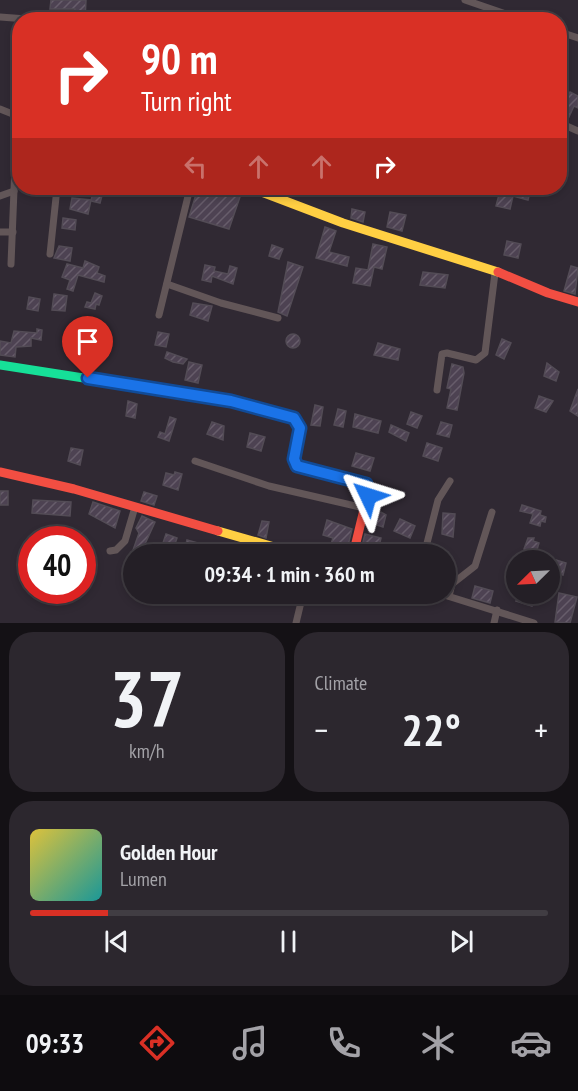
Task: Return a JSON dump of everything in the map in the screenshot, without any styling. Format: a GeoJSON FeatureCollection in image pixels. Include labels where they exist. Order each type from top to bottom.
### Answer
{"type":"FeatureCollection","features":[{"type":"Feature","properties":{"kind":"street"},"geometry":{"type":"LineString","coordinates":[[465,0],[500,12]]}},
{"type":"Feature","properties":{"kind":"street"},"geometry":{"type":"LineString","coordinates":[[11,264],[14,195]]}},
{"type":"Feature","properties":{"kind":"street"},"geometry":{"type":"LineString","coordinates":[[50,254],[56,195]]}},
{"type":"Feature","properties":{"kind":"street"},"geometry":{"type":"LineString","coordinates":[[159,315],[188,195]]}},
{"type":"Feature","properties":{"kind":"street"},"geometry":{"type":"LineString","coordinates":[[270,195],[344,223],[495,273],[508,275],[578,302]]}},
{"type":"Feature","properties":{"kind":"street"},"geometry":{"type":"LineString","coordinates":[[0,232],[13,232]]}},
{"type":"Feature","properties":{"kind":"street"},"geometry":{"type":"LineString","coordinates":[[437,390],[442,354],[447,352],[476,360],[485,353],[495,273]]}},
{"type":"Feature","properties":{"kind":"street"},"geometry":{"type":"LineString","coordinates":[[167,284],[221,303],[278,318]]}},
{"type":"Feature","properties":{"kind":"street"},"geometry":{"type":"LineString","coordinates":[[0,365],[231,401],[294,418],[300,428],[294,463],[315,472],[366,484],[369,489],[355,544]]}},
{"type":"Feature","properties":{"kind":"street"},"geometry":{"type":"LineString","coordinates":[[195,461],[269,486],[364,508]]}},
{"type":"Feature","properties":{"kind":"street"},"geometry":{"type":"LineString","coordinates":[[0,472],[264,544]]}},
{"type":"Feature","properties":{"kind":"street"},"geometry":{"type":"LineString","coordinates":[[427,544],[438,500],[450,481]]}},
{"type":"Feature","properties":{"kind":"street"},"geometry":{"type":"LineString","coordinates":[[110,551],[116,550],[125,541],[135,507]]}},
{"type":"Feature","properties":{"kind":"street"},"geometry":{"type":"LineString","coordinates":[[456,581],[474,566],[492,512]]}},
{"type":"Feature","properties":{"kind":"street"},"geometry":{"type":"LineString","coordinates":[[456,598],[534,623]]}},
{"type":"Feature","properties":{"kind":"street"},"geometry":{"type":"LineString","coordinates":[[296,623],[301,604]]}},
{"type":"Feature","properties":{"kind":"street"},"geometry":{"type":"LineString","coordinates":[[494,623],[497,610]]}},
{"type":"Feature","properties":{"kind":"building"},"geometry":{"type":"Polygon","coordinates":[[[51,0],[86,0],[85,12],[75,12],[75,9],[50,9],[51,0]]]}},
{"type":"Feature","properties":{"kind":"building"},"geometry":{"type":"Polygon","coordinates":[[[570,92],[578,96],[578,108],[574,106],[568,119],[567,118],[567,98],[570,92]]]}},
{"type":"Feature","properties":{"kind":"building"},"geometry":{"type":"Polygon","coordinates":[[[92,195],[102,195],[100,203],[91,201],[92,195]]]}},
{"type":"Feature","properties":{"kind":"building"},"geometry":{"type":"Polygon","coordinates":[[[196,195],[241,195],[229,229],[189,217],[196,195]]]}},
{"type":"Feature","properties":{"kind":"building"},"geometry":{"type":"Polygon","coordinates":[[[499,195],[529,195],[528,200],[513,196],[510,209],[496,206],[499,195]]]}},
{"type":"Feature","properties":{"kind":"building"},"geometry":{"type":"Polygon","coordinates":[[[72,198],[91,200],[88,214],[70,209],[72,198]]]}},
{"type":"Feature","properties":{"kind":"building"},"geometry":{"type":"Polygon","coordinates":[[[352,209],[365,212],[363,222],[351,218],[352,209]]]}},
{"type":"Feature","properties":{"kind":"building"},"geometry":{"type":"Polygon","coordinates":[[[390,212],[406,215],[402,231],[387,227],[390,212]]]}},
{"type":"Feature","properties":{"kind":"building"},"geometry":{"type":"Polygon","coordinates":[[[63,218],[76,220],[75,230],[62,228],[63,218]]]}},
{"type":"Feature","properties":{"kind":"building"},"geometry":{"type":"Polygon","coordinates":[[[325,227],[336,231],[329,252],[349,257],[347,266],[316,258],[325,227]]]}},
{"type":"Feature","properties":{"kind":"building"},"geometry":{"type":"Polygon","coordinates":[[[507,241],[521,244],[518,258],[504,255],[507,241]]]}},
{"type":"Feature","properties":{"kind":"building"},"geometry":{"type":"Polygon","coordinates":[[[373,244],[387,247],[382,269],[374,267],[370,286],[353,283],[356,268],[368,270],[373,244]]]}},
{"type":"Feature","properties":{"kind":"building"},"geometry":{"type":"Polygon","coordinates":[[[272,245],[283,249],[279,259],[269,256],[272,245]]]}},
{"type":"Feature","properties":{"kind":"building"},"geometry":{"type":"Polygon","coordinates":[[[59,246],[72,248],[70,261],[54,258],[59,246]]]}},
{"type":"Feature","properties":{"kind":"building"},"geometry":{"type":"Polygon","coordinates":[[[85,261],[99,267],[97,273],[105,276],[104,282],[78,275],[73,291],[67,289],[70,280],[62,277],[67,264],[83,268],[85,261]]]}},
{"type":"Feature","properties":{"kind":"building"},"geometry":{"type":"Polygon","coordinates":[[[288,262],[303,267],[287,316],[278,312],[288,262]]]}},
{"type":"Feature","properties":{"kind":"building"},"geometry":{"type":"Polygon","coordinates":[[[205,265],[215,267],[214,271],[228,274],[230,266],[237,268],[233,284],[212,276],[211,282],[202,280],[205,265]]]}},
{"type":"Feature","properties":{"kind":"building"},"geometry":{"type":"Polygon","coordinates":[[[571,266],[578,268],[575,294],[564,291],[571,266]]]}},
{"type":"Feature","properties":{"kind":"building"},"geometry":{"type":"Polygon","coordinates":[[[423,272],[448,275],[445,288],[420,285],[423,272]]]}},
{"type":"Feature","properties":{"kind":"building"},"geometry":{"type":"Polygon","coordinates":[[[95,293],[102,296],[99,305],[96,304],[95,309],[85,307],[87,302],[91,303],[95,293]]]}},
{"type":"Feature","properties":{"kind":"building"},"geometry":{"type":"Polygon","coordinates":[[[54,294],[67,296],[65,311],[52,310],[54,294]]]}},
{"type":"Feature","properties":{"kind":"building"},"geometry":{"type":"Polygon","coordinates":[[[29,297],[40,299],[38,311],[27,309],[29,297]]]}},
{"type":"Feature","properties":{"kind":"building"},"geometry":{"type":"Polygon","coordinates":[[[193,303],[212,306],[208,321],[190,315],[193,303]]]}},
{"type":"Feature","properties":{"kind":"building"},"geometry":{"type":"Polygon","coordinates":[[[37,329],[42,330],[41,340],[31,338],[31,346],[16,347],[15,357],[0,355],[0,341],[11,343],[14,331],[37,333],[37,329]]]}},
{"type":"Feature","properties":{"kind":"building"},"geometry":{"type":"Polygon","coordinates":[[[158,332],[169,334],[166,347],[155,345],[158,332]]]}},
{"type":"Feature","properties":{"kind":"building"},"geometry":{"type":"Polygon","coordinates":[[[290,334],[296,334],[300,341],[296,348],[290,348],[286,344],[286,338],[290,334]]]}},
{"type":"Feature","properties":{"kind":"building"},"geometry":{"type":"Polygon","coordinates":[[[502,339],[511,343],[504,359],[496,355],[502,339]]]}},
{"type":"Feature","properties":{"kind":"building"},"geometry":{"type":"Polygon","coordinates":[[[378,343],[400,349],[398,360],[374,355],[378,343]]]}},
{"type":"Feature","properties":{"kind":"building"},"geometry":{"type":"Polygon","coordinates":[[[167,352],[187,359],[183,364],[173,362],[165,358],[167,352]]]}},
{"type":"Feature","properties":{"kind":"building"},"geometry":{"type":"Polygon","coordinates":[[[189,362],[202,365],[198,383],[185,380],[189,362]]]}},
{"type":"Feature","properties":{"kind":"building"},"geometry":{"type":"Polygon","coordinates":[[[547,363],[559,372],[556,381],[544,376],[547,363]]]}},
{"type":"Feature","properties":{"kind":"building"},"geometry":{"type":"Polygon","coordinates":[[[452,364],[463,367],[464,373],[457,410],[447,408],[451,389],[447,388],[452,364]]]}},
{"type":"Feature","properties":{"kind":"building"},"geometry":{"type":"Polygon","coordinates":[[[578,389],[578,416],[570,411],[578,389]]]}},
{"type":"Feature","properties":{"kind":"building"},"geometry":{"type":"Polygon","coordinates":[[[539,396],[553,401],[546,412],[535,408],[539,396]]]}},
{"type":"Feature","properties":{"kind":"building"},"geometry":{"type":"Polygon","coordinates":[[[128,401],[137,404],[135,418],[126,416],[128,401]]]}},
{"type":"Feature","properties":{"kind":"building"},"geometry":{"type":"Polygon","coordinates":[[[315,405],[323,407],[320,426],[311,425],[315,405]]]}},
{"type":"Feature","properties":{"kind":"building"},"geometry":{"type":"Polygon","coordinates":[[[338,409],[346,411],[343,427],[334,425],[338,409]]]}},
{"type":"Feature","properties":{"kind":"building"},"geometry":{"type":"Polygon","coordinates":[[[411,412],[422,416],[417,428],[407,424],[411,412]]]}},
{"type":"Feature","properties":{"kind":"building"},"geometry":{"type":"Polygon","coordinates":[[[355,414],[381,421],[378,433],[353,427],[355,414]]]}},
{"type":"Feature","properties":{"kind":"building"},"geometry":{"type":"Polygon","coordinates":[[[170,417],[176,419],[169,441],[158,437],[160,432],[165,434],[170,417]]]}},
{"type":"Feature","properties":{"kind":"building"},"geometry":{"type":"Polygon","coordinates":[[[212,422],[224,426],[223,440],[207,434],[212,422]]]}},
{"type":"Feature","properties":{"kind":"building"},"geometry":{"type":"Polygon","coordinates":[[[441,422],[452,425],[449,437],[437,434],[441,422]]]}},
{"type":"Feature","properties":{"kind":"building"},"geometry":{"type":"Polygon","coordinates":[[[391,425],[409,433],[406,441],[389,432],[391,425]]]}},
{"type":"Feature","properties":{"kind":"building"},"geometry":{"type":"Polygon","coordinates":[[[250,433],[265,437],[261,451],[247,447],[250,433]]]}},
{"type":"Feature","properties":{"kind":"building"},"geometry":{"type":"Polygon","coordinates":[[[427,443],[442,448],[438,461],[423,456],[427,443]]]}},
{"type":"Feature","properties":{"kind":"building"},"geometry":{"type":"Polygon","coordinates":[[[71,448],[83,450],[80,465],[68,461],[71,448]]]}},
{"type":"Feature","properties":{"kind":"building"},"geometry":{"type":"Polygon","coordinates":[[[356,453],[374,458],[370,471],[352,466],[356,453]]]}},
{"type":"Feature","properties":{"kind":"building"},"geometry":{"type":"Polygon","coordinates":[[[175,472],[182,474],[178,490],[163,485],[166,473],[174,475],[175,472]]]}},
{"type":"Feature","properties":{"kind":"building"},"geometry":{"type":"Polygon","coordinates":[[[0,491],[8,491],[8,505],[0,505],[0,491]]]}},
{"type":"Feature","properties":{"kind":"building"},"geometry":{"type":"Polygon","coordinates":[[[144,492],[157,496],[154,505],[141,501],[144,492]]]}},
{"type":"Feature","properties":{"kind":"building"},"geometry":{"type":"Polygon","coordinates":[[[33,500],[71,502],[70,516],[32,513],[33,500]]]}},
{"type":"Feature","properties":{"kind":"building"},"geometry":{"type":"Polygon","coordinates":[[[373,501],[380,503],[377,510],[386,515],[383,527],[368,522],[373,501]]]}},
{"type":"Feature","properties":{"kind":"building"},"geometry":{"type":"Polygon","coordinates":[[[93,502],[120,511],[115,528],[89,514],[93,502]]]}},
{"type":"Feature","properties":{"kind":"building"},"geometry":{"type":"Polygon","coordinates":[[[522,505],[541,511],[540,515],[546,517],[545,522],[541,521],[540,526],[530,523],[533,514],[520,511],[522,505]]]}},
{"type":"Feature","properties":{"kind":"building"},"geometry":{"type":"Polygon","coordinates":[[[443,513],[455,514],[453,537],[442,534],[443,513]]]}},
{"type":"Feature","properties":{"kind":"building"},"geometry":{"type":"Polygon","coordinates":[[[142,516],[155,522],[145,544],[135,544],[139,533],[136,528],[142,516]]]}},
{"type":"Feature","properties":{"kind":"building"},"geometry":{"type":"Polygon","coordinates":[[[400,519],[415,526],[410,538],[394,531],[400,519]]]}},
{"type":"Feature","properties":{"kind":"building"},"geometry":{"type":"Polygon","coordinates":[[[327,520],[352,529],[348,544],[331,544],[333,538],[323,535],[327,520]]]}},
{"type":"Feature","properties":{"kind":"building"},"geometry":{"type":"Polygon","coordinates":[[[262,521],[269,522],[266,538],[258,535],[262,521]]]}},
{"type":"Feature","properties":{"kind":"building"},"geometry":{"type":"Polygon","coordinates":[[[166,534],[177,538],[175,544],[163,544],[166,534]]]}},
{"type":"Feature","properties":{"kind":"building"},"geometry":{"type":"Polygon","coordinates":[[[365,534],[381,538],[380,544],[362,544],[365,534]]]}},
{"type":"Feature","properties":{"kind":"building"},"geometry":{"type":"Polygon","coordinates":[[[528,538],[534,538],[533,541],[539,543],[537,550],[524,549],[528,538]]]}},
{"type":"Feature","properties":{"kind":"building"},"geometry":{"type":"Polygon","coordinates":[[[187,540],[198,543],[198,544],[186,544],[187,540]]]}},
{"type":"Feature","properties":{"kind":"building"},"geometry":{"type":"Polygon","coordinates":[[[560,561],[566,563],[563,575],[560,574],[560,561]]]}},
{"type":"Feature","properties":{"kind":"building"},"geometry":{"type":"Polygon","coordinates":[[[475,586],[493,591],[490,603],[472,598],[475,586]]]}},
{"type":"Feature","properties":{"kind":"building"},"geometry":{"type":"Polygon","coordinates":[[[560,593],[577,597],[570,623],[555,622],[557,604],[560,604],[560,593]]]}},
{"type":"Feature","properties":{"kind":"traffic: fast"},"geometry":{"type":"LineString","coordinates":[[0,365],[231,401],[294,418],[300,427],[294,459],[297,466],[354,480]]}},
{"type":"Feature","properties":{"kind":"traffic: slow"},"geometry":{"type":"LineString","coordinates":[[269,195],[343,223],[498,272]]}},
{"type":"Feature","properties":{"kind":"traffic: slow"},"geometry":{"type":"LineString","coordinates":[[218,531],[264,544]]}},
{"type":"Feature","properties":{"kind":"traffic: jam"},"geometry":{"type":"LineString","coordinates":[[498,272],[548,293],[578,302]]}},
{"type":"Feature","properties":{"kind":"traffic: jam"},"geometry":{"type":"LineString","coordinates":[[0,472],[74,489],[218,531]]}},
{"type":"Feature","properties":{"kind":"traffic: jam"},"geometry":{"type":"LineString","coordinates":[[354,480],[366,484],[369,489],[356,544]]}},
{"type":"Feature","properties":{"kind":"route"},"geometry":{"type":"LineString","coordinates":[[88,378],[231,401],[294,418],[298,422],[300,432],[294,463],[315,472],[366,484],[369,489],[368,496]]}}]}
